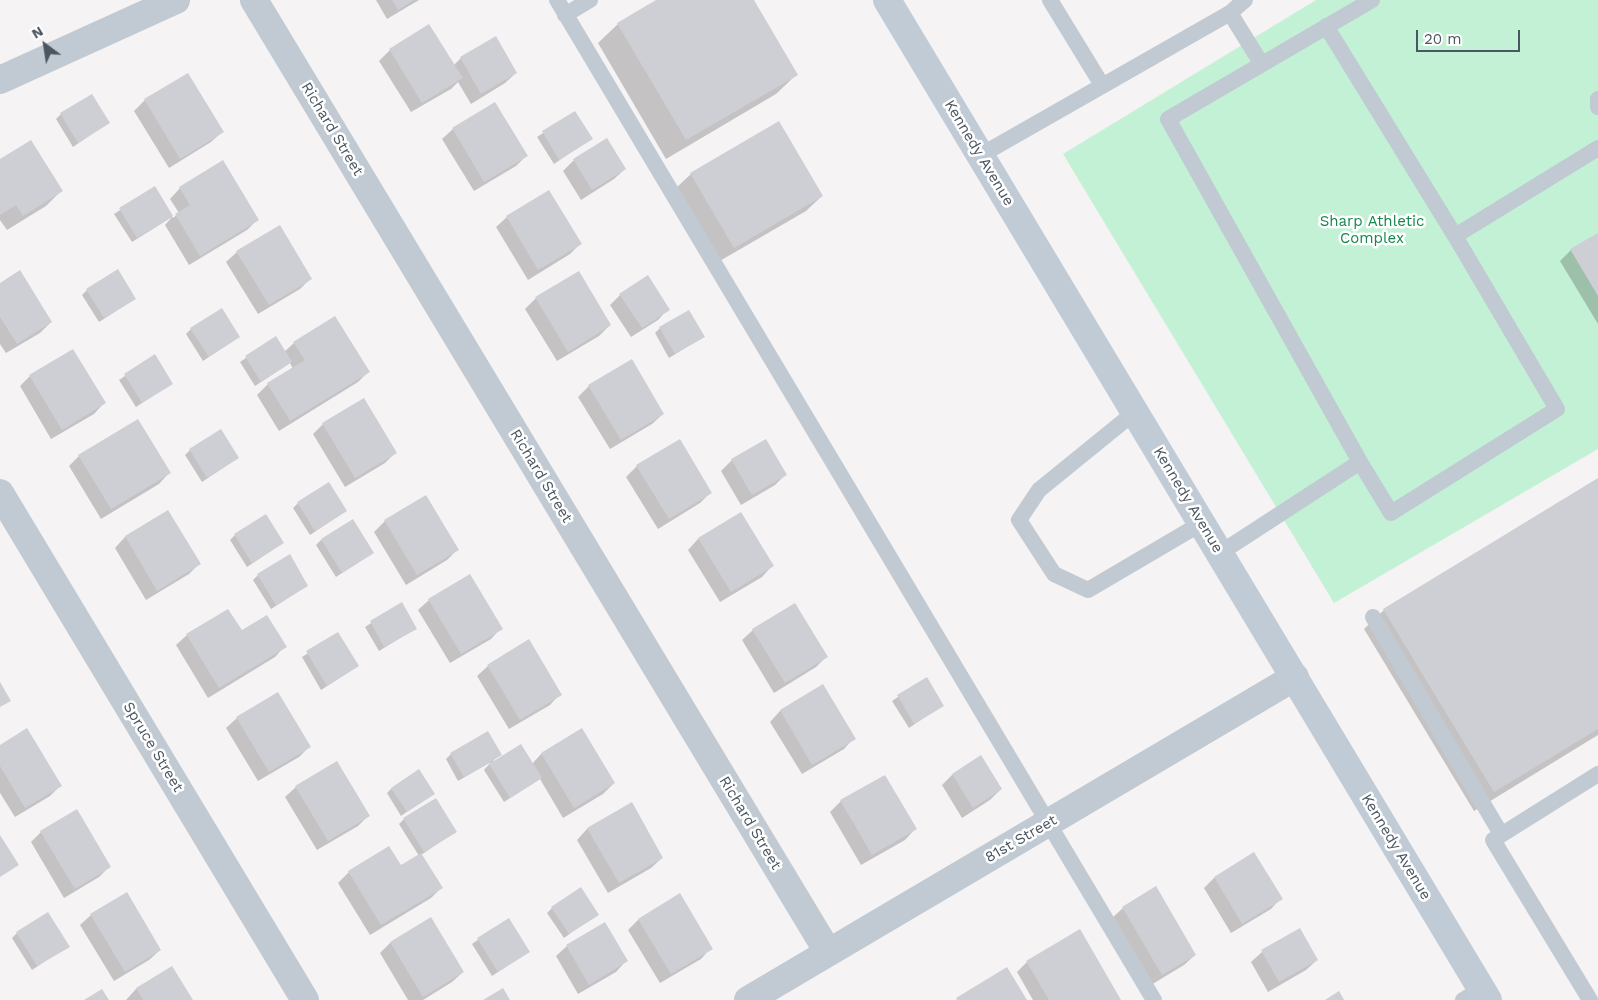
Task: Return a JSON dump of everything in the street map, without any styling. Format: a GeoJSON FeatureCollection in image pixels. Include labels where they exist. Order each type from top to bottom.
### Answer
{"type":"FeatureCollection","features":[{"type":"Feature","properties":{"kind":"street"},"geometry":{"type":"LineString","coordinates":[[0,80],[176,0]]}},
{"type":"Feature","properties":{"kind":"street","name":"Richard Street"},"geometry":{"type":"LineString","coordinates":[[254,0],[828,952]]}},
{"type":"Feature","properties":{"kind":"street","name":"Kennedy Avenue"},"geometry":{"type":"LineString","coordinates":[[887,0],[1295,677],[1477,996]]}},
{"type":"Feature","properties":{"kind":"street","name":"Spruce Street"},"geometry":{"type":"LineString","coordinates":[[0,493],[305,1000]]}},
{"type":"Feature","properties":{"kind":"street","name":"81st Street"},"geometry":{"type":"LineString","coordinates":[[748,1000],[1295,677]]}},
{"type":"Feature","properties":{"kind":"lane"},"geometry":{"type":"LineString","coordinates":[[557,0],[1154,1000]]}},
{"type":"Feature","properties":{"kind":"lane"},"geometry":{"type":"LineString","coordinates":[[566,15],[590,0]]}},
{"type":"Feature","properties":{"kind":"lane"},"geometry":{"type":"LineString","coordinates":[[1050,0],[1102,85]]}},
{"type":"Feature","properties":{"kind":"lane"},"geometry":{"type":"LineString","coordinates":[[980,155],[1230,12],[1245,0]]}},
{"type":"Feature","properties":{"kind":"lane"},"geometry":{"type":"LineString","coordinates":[[1326,26],[1455,236],[1557,409],[1391,514],[1168,119],[1261,63],[1326,26],[1372,0]]}},
{"type":"Feature","properties":{"kind":"lane"},"geometry":{"type":"LineString","coordinates":[[1230,12],[1261,63]]}},
{"type":"Feature","properties":{"kind":"lane"},"geometry":{"type":"LineString","coordinates":[[1598,98],[1598,108]]}},
{"type":"Feature","properties":{"kind":"lane"},"geometry":{"type":"LineString","coordinates":[[1455,236],[1598,148]]}},
{"type":"Feature","properties":{"kind":"lane"},"geometry":{"type":"LineString","coordinates":[[1135,412],[1039,490],[1019,520],[1054,574],[1088,590],[1202,523]]}},
{"type":"Feature","properties":{"kind":"lane"},"geometry":{"type":"LineString","coordinates":[[1220,553],[1360,462]]}},
{"type":"Feature","properties":{"kind":"lane"},"geometry":{"type":"LineString","coordinates":[[1373,617],[1501,834]]}},
{"type":"Feature","properties":{"kind":"lane"},"geometry":{"type":"LineString","coordinates":[[1590,1000],[1493,840],[1598,774]]}},
{"type":"Feature","properties":{"kind":"green space","name":"Sharp Athletic Complex"},"geometry":{"type":"Polygon","coordinates":[[[1316,0],[1598,0],[1598,449],[1334,603],[1063,154],[1316,0]]]}},
{"type":"Feature","properties":{"kind":"building"},"geometry":{"type":"Polygon","coordinates":[[[392,0],[414,0],[398,10],[392,0]]]}},
{"type":"Feature","properties":{"kind":"building"},"geometry":{"type":"Polygon","coordinates":[[[656,0],[754,0],[798,75],[686,140],[617,23],[656,0]]]}},
{"type":"Feature","properties":{"kind":"building"},"geometry":{"type":"Polygon","coordinates":[[[429,24],[463,78],[422,103],[389,49],[429,24]]]}},
{"type":"Feature","properties":{"kind":"building"},"geometry":{"type":"Polygon","coordinates":[[[496,36],[517,73],[481,94],[460,57],[496,36]]]}},
{"type":"Feature","properties":{"kind":"building"},"geometry":{"type":"Polygon","coordinates":[[[188,73],[224,132],[180,159],[144,99],[188,73]]]}},
{"type":"Feature","properties":{"kind":"building"},"geometry":{"type":"Polygon","coordinates":[[[92,94],[110,123],[78,143],[60,113],[92,94]]]}},
{"type":"Feature","properties":{"kind":"building"},"geometry":{"type":"Polygon","coordinates":[[[495,102],[528,156],[484,182],[452,128],[495,102]]]}},
{"type":"Feature","properties":{"kind":"building"},"geometry":{"type":"Polygon","coordinates":[[[575,111],[593,139],[559,160],[542,131],[575,111]]]}},
{"type":"Feature","properties":{"kind":"building"},"geometry":{"type":"Polygon","coordinates":[[[779,121],[823,196],[734,248],[690,173],[779,121]]]}},
{"type":"Feature","properties":{"kind":"building"},"geometry":{"type":"Polygon","coordinates":[[[607,138],[626,169],[592,190],[573,159],[607,138]]]}},
{"type":"Feature","properties":{"kind":"building"},"geometry":{"type":"Polygon","coordinates":[[[31,140],[63,191],[23,216],[16,205],[0,215],[0,159],[31,140]]]}},
{"type":"Feature","properties":{"kind":"building"},"geometry":{"type":"Polygon","coordinates":[[[223,160],[259,220],[200,256],[175,214],[190,205],[179,187],[223,160]]]}},
{"type":"Feature","properties":{"kind":"building"},"geometry":{"type":"Polygon","coordinates":[[[155,186],[173,216],[137,238],[119,208],[155,186]]]}},
{"type":"Feature","properties":{"kind":"building"},"geometry":{"type":"Polygon","coordinates":[[[549,190],[582,244],[538,270],[506,216],[549,190]]]}},
{"type":"Feature","properties":{"kind":"building"},"geometry":{"type":"Polygon","coordinates":[[[280,225],[312,279],[269,305],[236,251],[280,225]]]}},
{"type":"Feature","properties":{"kind":"building"},"geometry":{"type":"Polygon","coordinates":[[[1598,233],[1598,296],[1570,249],[1598,233]]]}},
{"type":"Feature","properties":{"kind":"building"},"geometry":{"type":"Polygon","coordinates":[[[118,269],[136,299],[104,318],[86,289],[118,269]]]}},
{"type":"Feature","properties":{"kind":"building"},"geometry":{"type":"Polygon","coordinates":[[[20,270],[52,322],[17,344],[0,317],[0,283],[20,270]]]}},
{"type":"Feature","properties":{"kind":"building"},"geometry":{"type":"Polygon","coordinates":[[[579,271],[611,325],[568,352],[535,297],[579,271]]]}},
{"type":"Feature","properties":{"kind":"building"},"geometry":{"type":"Polygon","coordinates":[[[648,275],[670,310],[642,328],[619,294],[648,275]]]}},
{"type":"Feature","properties":{"kind":"building"},"geometry":{"type":"Polygon","coordinates":[[[222,308],[240,337],[209,357],[190,328],[222,308]]]}},
{"type":"Feature","properties":{"kind":"building"},"geometry":{"type":"Polygon","coordinates":[[[689,310],[705,337],[675,354],[659,327],[689,310]]]}},
{"type":"Feature","properties":{"kind":"building"},"geometry":{"type":"Polygon","coordinates":[[[335,316],[370,372],[290,421],[267,383],[305,360],[293,342],[335,316]]]}},
{"type":"Feature","properties":{"kind":"building"},"geometry":{"type":"Polygon","coordinates":[[[276,336],[292,362],[261,382],[245,356],[276,336]]]}},
{"type":"Feature","properties":{"kind":"building"},"geometry":{"type":"Polygon","coordinates":[[[73,349],[106,403],[62,430],[29,375],[73,349]]]}},
{"type":"Feature","properties":{"kind":"building"},"geometry":{"type":"Polygon","coordinates":[[[155,354],[173,384],[142,403],[124,374],[155,354]]]}},
{"type":"Feature","properties":{"kind":"building"},"geometry":{"type":"Polygon","coordinates":[[[632,359],[664,414],[621,440],[588,385],[632,359]]]}},
{"type":"Feature","properties":{"kind":"building"},"geometry":{"type":"Polygon","coordinates":[[[364,398],[397,453],[355,478],[322,423],[364,398]]]}},
{"type":"Feature","properties":{"kind":"building"},"geometry":{"type":"Polygon","coordinates":[[[138,419],[171,473],[111,509],[78,455],[138,419]]]}},
{"type":"Feature","properties":{"kind":"building"},"geometry":{"type":"Polygon","coordinates":[[[221,429],[239,458],[207,478],[189,449],[221,429]]]}},
{"type":"Feature","properties":{"kind":"building"},"geometry":{"type":"Polygon","coordinates":[[[680,439],[712,493],[669,519],[636,465],[680,439]]]}},
{"type":"Feature","properties":{"kind":"building"},"geometry":{"type":"Polygon","coordinates":[[[766,439],[787,475],[752,495],[731,459],[766,439]]]}},
{"type":"Feature","properties":{"kind":"building"},"geometry":{"type":"Polygon","coordinates":[[[1598,478],[1598,729],[1494,792],[1383,609],[1598,478]]]}},
{"type":"Feature","properties":{"kind":"building"},"geometry":{"type":"Polygon","coordinates":[[[329,482],[347,511],[315,531],[297,502],[329,482]]]}},
{"type":"Feature","properties":{"kind":"building"},"geometry":{"type":"Polygon","coordinates":[[[426,495],[459,550],[417,575],[384,520],[426,495]]]}},
{"type":"Feature","properties":{"kind":"building"},"geometry":{"type":"Polygon","coordinates":[[[168,510],[201,564],[157,591],[125,536],[168,510]]]}},
{"type":"Feature","properties":{"kind":"building"},"geometry":{"type":"Polygon","coordinates":[[[741,512],[774,566],[731,592],[698,538],[741,512]]]}},
{"type":"Feature","properties":{"kind":"building"},"geometry":{"type":"Polygon","coordinates":[[[266,514],[284,543],[252,563],[234,534],[266,514]]]}},
{"type":"Feature","properties":{"kind":"building"},"geometry":{"type":"Polygon","coordinates":[[[353,519],[374,553],[342,573],[321,539],[353,519]]]}},
{"type":"Feature","properties":{"kind":"building"},"geometry":{"type":"Polygon","coordinates":[[[290,554],[308,586],[276,605],[257,574],[290,554]]]}},
{"type":"Feature","properties":{"kind":"building"},"geometry":{"type":"Polygon","coordinates":[[[470,574],[503,629],[461,654],[428,599],[470,574]]]}},
{"type":"Feature","properties":{"kind":"building"},"geometry":{"type":"Polygon","coordinates":[[[402,602],[417,629],[384,647],[370,621],[402,602]]]}},
{"type":"Feature","properties":{"kind":"building"},"geometry":{"type":"Polygon","coordinates":[[[795,603],[828,657],[785,683],[752,629],[795,603]]]}},
{"type":"Feature","properties":{"kind":"building"},"geometry":{"type":"Polygon","coordinates":[[[228,609],[242,630],[267,615],[287,647],[219,688],[186,634],[228,609]]]}},
{"type":"Feature","properties":{"kind":"building"},"geometry":{"type":"Polygon","coordinates":[[[338,632],[359,666],[327,686],[306,651],[338,632]]]}},
{"type":"Feature","properties":{"kind":"building"},"geometry":{"type":"Polygon","coordinates":[[[529,639],[562,695],[520,720],[487,665],[529,639]]]}},
{"type":"Feature","properties":{"kind":"building"},"geometry":{"type":"Polygon","coordinates":[[[927,677],[944,706],[914,724],[897,695],[927,677]]]}},
{"type":"Feature","properties":{"kind":"building"},"geometry":{"type":"Polygon","coordinates":[[[0,682],[11,701],[0,707],[0,682]]]}},
{"type":"Feature","properties":{"kind":"building"},"geometry":{"type":"Polygon","coordinates":[[[823,684],[856,739],[812,765],[780,710],[823,684]]]}},
{"type":"Feature","properties":{"kind":"building"},"geometry":{"type":"Polygon","coordinates":[[[278,692],[311,747],[269,772],[236,717],[278,692]]]}},
{"type":"Feature","properties":{"kind":"building"},"geometry":{"type":"Polygon","coordinates":[[[27,728],[62,786],[25,808],[0,766],[0,745],[27,728]]]}},
{"type":"Feature","properties":{"kind":"building"},"geometry":{"type":"Polygon","coordinates":[[[582,728],[615,783],[574,808],[541,753],[582,728]]]}},
{"type":"Feature","properties":{"kind":"building"},"geometry":{"type":"Polygon","coordinates":[[[488,731],[502,755],[464,777],[450,753],[488,731]]]}},
{"type":"Feature","properties":{"kind":"building"},"geometry":{"type":"Polygon","coordinates":[[[521,744],[542,778],[510,798],[489,764],[521,744]]]}},
{"type":"Feature","properties":{"kind":"building"},"geometry":{"type":"Polygon","coordinates":[[[981,755],[1002,789],[973,808],[952,774],[981,755]]]}},
{"type":"Feature","properties":{"kind":"building"},"geometry":{"type":"Polygon","coordinates":[[[337,761],[370,816],[328,841],[295,786],[337,761]]]}},
{"type":"Feature","properties":{"kind":"building"},"geometry":{"type":"Polygon","coordinates":[[[419,769],[435,794],[407,812],[391,788],[419,769]]]}},
{"type":"Feature","properties":{"kind":"building"},"geometry":{"type":"Polygon","coordinates":[[[885,775],[917,829],[872,855],[840,800],[885,775]]]}},
{"type":"Feature","properties":{"kind":"building"},"geometry":{"type":"Polygon","coordinates":[[[436,798],[457,832],[424,852],[403,818],[436,798]]]}},
{"type":"Feature","properties":{"kind":"building"},"geometry":{"type":"Polygon","coordinates":[[[632,802],[663,858],[619,883],[587,828],[632,802]]]}},
{"type":"Feature","properties":{"kind":"building"},"geometry":{"type":"Polygon","coordinates":[[[77,809],[111,867],[75,889],[40,831],[77,809]]]}},
{"type":"Feature","properties":{"kind":"building"},"geometry":{"type":"Polygon","coordinates":[[[0,835],[19,865],[0,877],[0,835]]]}},
{"type":"Feature","properties":{"kind":"building"},"geometry":{"type":"Polygon","coordinates":[[[389,846],[401,865],[421,853],[443,888],[381,925],[348,871],[389,846]]]}},
{"type":"Feature","properties":{"kind":"building"},"geometry":{"type":"Polygon","coordinates":[[[1254,852],[1283,899],[1242,924],[1214,877],[1254,852]]]}},
{"type":"Feature","properties":{"kind":"building"},"geometry":{"type":"Polygon","coordinates":[[[1156,886],[1196,955],[1162,975],[1122,907],[1156,886]]]}},
{"type":"Feature","properties":{"kind":"building"},"geometry":{"type":"Polygon","coordinates":[[[581,887],[599,915],[569,934],[551,907],[581,887]]]}},
{"type":"Feature","properties":{"kind":"building"},"geometry":{"type":"Polygon","coordinates":[[[127,892],[161,950],[125,972],[90,914],[127,892]]]}},
{"type":"Feature","properties":{"kind":"building"},"geometry":{"type":"Polygon","coordinates":[[[680,893],[713,949],[671,974],[638,919],[680,893]]]}},
{"type":"Feature","properties":{"kind":"building"},"geometry":{"type":"Polygon","coordinates":[[[48,912],[70,947],[37,966],[16,932],[48,912]]]}},
{"type":"Feature","properties":{"kind":"building"},"geometry":{"type":"Polygon","coordinates":[[[431,917],[464,972],[423,997],[390,942],[431,917]]]}},
{"type":"Feature","properties":{"kind":"building"},"geometry":{"type":"Polygon","coordinates":[[[509,918],[530,952],[498,972],[477,938],[509,918]]]}},
{"type":"Feature","properties":{"kind":"building"},"geometry":{"type":"Polygon","coordinates":[[[605,922],[628,961],[589,985],[566,945],[605,922]]]}},
{"type":"Feature","properties":{"kind":"building"},"geometry":{"type":"Polygon","coordinates":[[[1300,928],[1318,960],[1279,982],[1261,950],[1300,928]]]}},
{"type":"Feature","properties":{"kind":"building"},"geometry":{"type":"Polygon","coordinates":[[[1080,929],[1121,1000],[1049,1000],[1026,961],[1080,929]]]}},
{"type":"Feature","properties":{"kind":"building"},"geometry":{"type":"Polygon","coordinates":[[[172,966],[193,1000],[143,1000],[136,988],[172,966]]]}},
{"type":"Feature","properties":{"kind":"building"},"geometry":{"type":"Polygon","coordinates":[[[1007,967],[1027,1000],[957,1000],[956,998],[1007,967]]]}},
{"type":"Feature","properties":{"kind":"building"},"geometry":{"type":"Polygon","coordinates":[[[503,988],[510,1000],[483,1000],[503,988]]]}},
{"type":"Feature","properties":{"kind":"building"},"geometry":{"type":"Polygon","coordinates":[[[102,989],[109,1000],[84,1000],[102,989]]]}},
{"type":"Feature","properties":{"kind":"building"},"geometry":{"type":"Polygon","coordinates":[[[1339,991],[1344,1000],[1325,1000],[1339,991]]]}}]}
